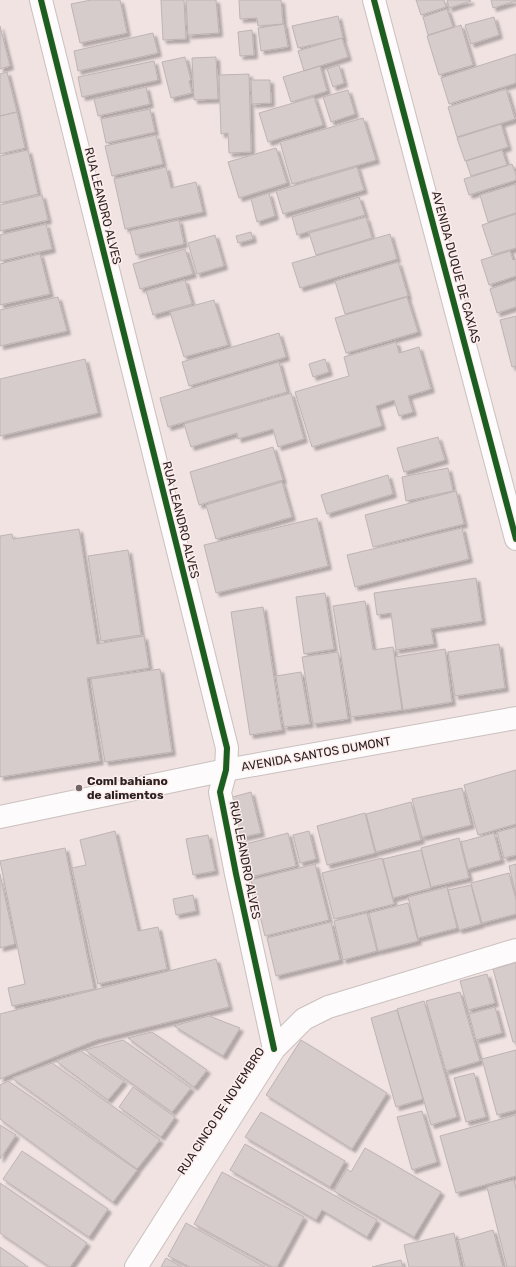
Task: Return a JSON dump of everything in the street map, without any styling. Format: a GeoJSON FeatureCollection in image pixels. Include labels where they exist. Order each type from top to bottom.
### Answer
{"type":"FeatureCollection","features":[{"type":"Feature","properties":{"kind":"street","name":"RUA LEANDRO ALVES"},"geometry":{"type":"LineString","coordinates":[[41,0],[226,748],[226,770],[220,792],[236,874],[274,1049]]}},
{"type":"Feature","properties":{"kind":"street","name":"AVENIDA DUQUE DE CAXIAS"},"geometry":{"type":"LineString","coordinates":[[374,0],[516,539]]}},
{"type":"Feature","properties":{"kind":"street","name":"AVENIDA SANTOS DUMONT"},"geometry":{"type":"LineString","coordinates":[[0,817],[226,770],[516,718]]}},
{"type":"Feature","properties":{"kind":"street","name":"RUA CINCO DE NOVEMBRO"},"geometry":{"type":"LineString","coordinates":[[136,1267],[274,1049],[304,1019],[328,1007],[516,950]]}},
{"type":"Feature","properties":{"kind":"building"},"geometry":{"type":"Polygon","coordinates":[[[91,0],[120,0],[127,33],[80,43],[71,4],[91,0]]]}},
{"type":"Feature","properties":{"kind":"building"},"geometry":{"type":"Polygon","coordinates":[[[161,0],[184,0],[186,39],[163,40],[161,0]]]}},
{"type":"Feature","properties":{"kind":"building"},"geometry":{"type":"Polygon","coordinates":[[[186,0],[216,0],[219,33],[188,35],[186,0]]]}},
{"type":"Feature","properties":{"kind":"building"},"geometry":{"type":"Polygon","coordinates":[[[239,0],[281,0],[283,24],[258,26],[257,18],[240,19],[239,0]]]}},
{"type":"Feature","properties":{"kind":"building"},"geometry":{"type":"Polygon","coordinates":[[[416,0],[444,0],[446,7],[421,15],[416,0]]]}},
{"type":"Feature","properties":{"kind":"building"},"geometry":{"type":"Polygon","coordinates":[[[447,0],[470,0],[471,1],[449,8],[447,0]]]}},
{"type":"Feature","properties":{"kind":"building"},"geometry":{"type":"Polygon","coordinates":[[[491,0],[516,0],[516,1],[493,8],[491,0]]]}},
{"type":"Feature","properties":{"kind":"building"},"geometry":{"type":"Polygon","coordinates":[[[447,9],[453,27],[428,35],[423,17],[447,9]]]}},
{"type":"Feature","properties":{"kind":"building"},"geometry":{"type":"Polygon","coordinates":[[[338,16],[343,38],[298,48],[292,26],[338,16]]]}},
{"type":"Feature","properties":{"kind":"building"},"geometry":{"type":"Polygon","coordinates":[[[494,17],[499,35],[471,44],[465,25],[494,17]]]}},
{"type":"Feature","properties":{"kind":"building"},"geometry":{"type":"Polygon","coordinates":[[[284,24],[288,47],[261,51],[258,28],[284,24]]]}},
{"type":"Feature","properties":{"kind":"building"},"geometry":{"type":"Polygon","coordinates":[[[461,25],[473,65],[439,75],[427,36],[461,25]]]}},
{"type":"Feature","properties":{"kind":"building"},"geometry":{"type":"Polygon","coordinates":[[[0,26],[10,66],[0,69],[0,26]]]}},
{"type":"Feature","properties":{"kind":"building"},"geometry":{"type":"Polygon","coordinates":[[[252,30],[254,55],[240,56],[238,32],[252,30]]]}},
{"type":"Feature","properties":{"kind":"building"},"geometry":{"type":"Polygon","coordinates":[[[153,33],[158,53],[78,71],[74,51],[153,33]]]}},
{"type":"Feature","properties":{"kind":"building"},"geometry":{"type":"Polygon","coordinates":[[[342,38],[348,57],[304,71],[298,51],[342,38]]]}},
{"type":"Feature","properties":{"kind":"building"},"geometry":{"type":"Polygon","coordinates":[[[516,54],[516,83],[449,104],[441,78],[516,54]]]}},
{"type":"Feature","properties":{"kind":"building"},"geometry":{"type":"Polygon","coordinates":[[[185,57],[191,80],[189,81],[192,93],[171,98],[162,62],[185,57]]]}},
{"type":"Feature","properties":{"kind":"building"},"geometry":{"type":"Polygon","coordinates":[[[216,57],[218,99],[194,100],[192,58],[216,57]]]}},
{"type":"Feature","properties":{"kind":"building"},"geometry":{"type":"Polygon","coordinates":[[[154,61],[158,80],[82,97],[78,77],[154,61]]]}},
{"type":"Feature","properties":{"kind":"building"},"geometry":{"type":"Polygon","coordinates":[[[339,65],[344,83],[333,87],[327,69],[339,65]]]}},
{"type":"Feature","properties":{"kind":"building"},"geometry":{"type":"Polygon","coordinates":[[[320,66],[327,91],[291,102],[283,77],[320,66]]]}},
{"type":"Feature","properties":{"kind":"building"},"geometry":{"type":"Polygon","coordinates":[[[7,72],[17,112],[0,116],[0,74],[7,72]]]}},
{"type":"Feature","properties":{"kind":"building"},"geometry":{"type":"Polygon","coordinates":[[[249,74],[251,152],[229,153],[228,133],[221,134],[219,75],[249,74]]]}},
{"type":"Feature","properties":{"kind":"building"},"geometry":{"type":"Polygon","coordinates":[[[251,80],[270,80],[271,103],[252,104],[251,80]]]}},
{"type":"Feature","properties":{"kind":"building"},"geometry":{"type":"Polygon","coordinates":[[[146,87],[150,104],[98,116],[94,99],[146,87]]]}},
{"type":"Feature","properties":{"kind":"building"},"geometry":{"type":"Polygon","coordinates":[[[506,89],[515,119],[457,137],[448,107],[506,89]]]}},
{"type":"Feature","properties":{"kind":"building"},"geometry":{"type":"Polygon","coordinates":[[[348,90],[355,114],[331,122],[323,97],[348,90]]]}},
{"type":"Feature","properties":{"kind":"building"},"geometry":{"type":"Polygon","coordinates":[[[314,97],[323,125],[268,142],[259,113],[314,97]]]}},
{"type":"Feature","properties":{"kind":"building"},"geometry":{"type":"Polygon","coordinates":[[[150,109],[155,132],[106,143],[101,119],[150,109]]]}},
{"type":"Feature","properties":{"kind":"building"},"geometry":{"type":"Polygon","coordinates":[[[17,112],[25,148],[0,154],[0,116],[17,112]]]}},
{"type":"Feature","properties":{"kind":"building"},"geometry":{"type":"Polygon","coordinates":[[[363,118],[376,160],[292,184],[280,142],[363,118]]]}},
{"type":"Feature","properties":{"kind":"building"},"geometry":{"type":"Polygon","coordinates":[[[501,124],[508,147],[465,161],[457,138],[501,124]]]}},
{"type":"Feature","properties":{"kind":"building"},"geometry":{"type":"Polygon","coordinates":[[[156,135],[163,164],[112,176],[105,146],[156,135]]]}},
{"type":"Feature","properties":{"kind":"building"},"geometry":{"type":"Polygon","coordinates":[[[276,148],[287,183],[239,198],[228,162],[276,148]]]}},
{"type":"Feature","properties":{"kind":"building"},"geometry":{"type":"Polygon","coordinates":[[[28,150],[38,194],[0,203],[0,156],[28,150]]]}},
{"type":"Feature","properties":{"kind":"building"},"geometry":{"type":"Polygon","coordinates":[[[502,150],[507,165],[471,176],[466,161],[502,150]]]}},
{"type":"Feature","properties":{"kind":"building"},"geometry":{"type":"Polygon","coordinates":[[[512,164],[516,175],[516,180],[469,195],[464,179],[512,164]]]}},
{"type":"Feature","properties":{"kind":"building"},"geometry":{"type":"Polygon","coordinates":[[[166,167],[171,188],[196,182],[203,212],[125,229],[114,179],[166,167]]]}},
{"type":"Feature","properties":{"kind":"building"},"geometry":{"type":"Polygon","coordinates":[[[357,167],[364,190],[283,214],[276,191],[357,167]]]}},
{"type":"Feature","properties":{"kind":"building"},"geometry":{"type":"Polygon","coordinates":[[[516,184],[516,213],[488,222],[480,195],[516,184]]]}},
{"type":"Feature","properties":{"kind":"building"},"geometry":{"type":"Polygon","coordinates":[[[269,193],[275,216],[257,222],[251,199],[269,193]]]}},
{"type":"Feature","properties":{"kind":"building"},"geometry":{"type":"Polygon","coordinates":[[[42,195],[48,220],[0,231],[0,205],[42,195]]]}},
{"type":"Feature","properties":{"kind":"building"},"geometry":{"type":"Polygon","coordinates":[[[359,197],[365,215],[297,235],[292,217],[359,197]]]}},
{"type":"Feature","properties":{"kind":"building"},"geometry":{"type":"Polygon","coordinates":[[[516,214],[516,248],[492,255],[482,225],[516,214]]]}},
{"type":"Feature","properties":{"kind":"building"},"geometry":{"type":"Polygon","coordinates":[[[366,217],[372,238],[316,255],[309,233],[366,217]]]}},
{"type":"Feature","properties":{"kind":"building"},"geometry":{"type":"Polygon","coordinates":[[[179,220],[184,244],[136,255],[130,231],[179,220]]]}},
{"type":"Feature","properties":{"kind":"building"},"geometry":{"type":"Polygon","coordinates":[[[46,224],[52,249],[0,261],[0,235],[46,224]]]}},
{"type":"Feature","properties":{"kind":"building"},"geometry":{"type":"Polygon","coordinates":[[[251,232],[253,239],[238,243],[236,236],[251,232]]]}},
{"type":"Feature","properties":{"kind":"building"},"geometry":{"type":"Polygon","coordinates":[[[390,234],[397,259],[300,288],[292,263],[390,234]]]}},
{"type":"Feature","properties":{"kind":"building"},"geometry":{"type":"Polygon","coordinates":[[[215,235],[224,266],[197,274],[188,243],[215,235]]]}},
{"type":"Feature","properties":{"kind":"building"},"geometry":{"type":"Polygon","coordinates":[[[185,249],[193,274],[140,289],[133,264],[185,249]]]}},
{"type":"Feature","properties":{"kind":"building"},"geometry":{"type":"Polygon","coordinates":[[[510,251],[513,260],[516,259],[516,276],[489,285],[481,260],[510,251]]]}},
{"type":"Feature","properties":{"kind":"building"},"geometry":{"type":"Polygon","coordinates":[[[40,254],[50,294],[0,305],[0,264],[40,254]]]}},
{"type":"Feature","properties":{"kind":"building"},"geometry":{"type":"Polygon","coordinates":[[[398,262],[408,296],[345,314],[335,281],[398,262]]]}},
{"type":"Feature","properties":{"kind":"building"},"geometry":{"type":"Polygon","coordinates":[[[185,280],[192,304],[153,315],[146,291],[185,280]]]}},
{"type":"Feature","properties":{"kind":"building"},"geometry":{"type":"Polygon","coordinates":[[[516,280],[516,307],[497,313],[490,289],[516,280]]]}},
{"type":"Feature","properties":{"kind":"building"},"geometry":{"type":"Polygon","coordinates":[[[58,297],[67,331],[0,346],[0,310],[58,297]]]}},
{"type":"Feature","properties":{"kind":"building"},"geometry":{"type":"Polygon","coordinates":[[[407,297],[418,332],[346,353],[335,318],[407,297]]]}},
{"type":"Feature","properties":{"kind":"building"},"geometry":{"type":"Polygon","coordinates":[[[214,300],[228,345],[184,357],[170,312],[214,300]]]}},
{"type":"Feature","properties":{"kind":"building"},"geometry":{"type":"Polygon","coordinates":[[[516,316],[516,366],[512,367],[500,320],[516,316]]]}},
{"type":"Feature","properties":{"kind":"building"},"geometry":{"type":"Polygon","coordinates":[[[279,333],[286,357],[189,386],[182,362],[279,333]]]}},
{"type":"Feature","properties":{"kind":"building"},"geometry":{"type":"Polygon","coordinates":[[[396,342],[399,353],[419,347],[431,389],[408,396],[413,412],[399,416],[394,400],[376,406],[382,426],[312,447],[295,392],[349,376],[344,357],[396,342]]]}},
{"type":"Feature","properties":{"kind":"building"},"geometry":{"type":"Polygon","coordinates":[[[85,359],[98,413],[0,436],[0,379],[85,359]]]}},
{"type":"Feature","properties":{"kind":"building"},"geometry":{"type":"Polygon","coordinates":[[[325,359],[329,372],[313,377],[309,364],[325,359]]]}},
{"type":"Feature","properties":{"kind":"building"},"geometry":{"type":"Polygon","coordinates":[[[279,362],[287,392],[168,427],[160,398],[279,362]]]}},
{"type":"Feature","properties":{"kind":"building"},"geometry":{"type":"Polygon","coordinates":[[[291,393],[304,439],[278,447],[273,429],[238,439],[237,433],[191,447],[184,424],[291,393]]]}},
{"type":"Feature","properties":{"kind":"building"},"geometry":{"type":"Polygon","coordinates":[[[438,437],[445,460],[404,472],[397,448],[438,437]]]}},
{"type":"Feature","properties":{"kind":"building"},"geometry":{"type":"Polygon","coordinates":[[[273,447],[283,480],[199,505],[190,472],[273,447]]]}},
{"type":"Feature","properties":{"kind":"building"},"geometry":{"type":"Polygon","coordinates":[[[448,468],[453,491],[406,501],[402,477],[448,468]]]}},
{"type":"Feature","properties":{"kind":"building"},"geometry":{"type":"Polygon","coordinates":[[[388,475],[393,494],[327,514],[321,495],[388,475]]]}},
{"type":"Feature","properties":{"kind":"building"},"geometry":{"type":"Polygon","coordinates":[[[282,482],[292,517],[216,539],[206,505],[282,482]]]}},
{"type":"Feature","properties":{"kind":"building"},"geometry":{"type":"Polygon","coordinates":[[[456,491],[464,524],[373,547],[365,515],[456,491]]]}},
{"type":"Feature","properties":{"kind":"building"},"geometry":{"type":"Polygon","coordinates":[[[317,518],[328,566],[216,593],[204,545],[317,518]]]}},
{"type":"Feature","properties":{"kind":"building"},"geometry":{"type":"Polygon","coordinates":[[[462,528],[469,559],[355,587],[347,555],[462,528]]]}},
{"type":"Feature","properties":{"kind":"building"},"geometry":{"type":"Polygon","coordinates":[[[79,529],[97,644],[144,636],[149,668],[87,678],[100,761],[0,777],[0,536],[12,534],[13,539],[79,529]]]}},
{"type":"Feature","properties":{"kind":"building"},"geometry":{"type":"Polygon","coordinates":[[[128,550],[141,635],[101,641],[88,556],[128,550]]]}},
{"type":"Feature","properties":{"kind":"building"},"geometry":{"type":"Polygon","coordinates":[[[476,578],[482,621],[431,629],[434,644],[396,650],[391,613],[377,615],[374,593],[476,578]]]}},
{"type":"Feature","properties":{"kind":"building"},"geometry":{"type":"Polygon","coordinates":[[[325,593],[334,649],[304,654],[296,597],[325,593]]]}},
{"type":"Feature","properties":{"kind":"building"},"geometry":{"type":"Polygon","coordinates":[[[365,601],[373,650],[393,647],[402,710],[351,717],[333,606],[365,601]]]}},
{"type":"Feature","properties":{"kind":"building"},"geometry":{"type":"Polygon","coordinates":[[[263,607],[282,730],[250,735],[231,612],[263,607]]]}},
{"type":"Feature","properties":{"kind":"building"},"geometry":{"type":"Polygon","coordinates":[[[499,644],[505,688],[455,696],[448,652],[499,644]]]}},
{"type":"Feature","properties":{"kind":"building"},"geometry":{"type":"Polygon","coordinates":[[[445,649],[452,702],[403,710],[395,657],[445,649]]]}},
{"type":"Feature","properties":{"kind":"building"},"geometry":{"type":"Polygon","coordinates":[[[338,652],[348,719],[313,724],[302,657],[338,652]]]}},
{"type":"Feature","properties":{"kind":"building"},"geometry":{"type":"Polygon","coordinates":[[[160,669],[172,752],[105,762],[91,679],[160,669]]]}},
{"type":"Feature","properties":{"kind":"building"},"geometry":{"type":"Polygon","coordinates":[[[301,672],[310,724],[284,727],[276,676],[301,672]]]}},
{"type":"Feature","properties":{"kind":"building"},"geometry":{"type":"Polygon","coordinates":[[[516,770],[516,824],[478,835],[464,785],[516,770]]]}},
{"type":"Feature","properties":{"kind":"building"},"geometry":{"type":"Polygon","coordinates":[[[462,788],[471,825],[422,837],[412,799],[462,788]]]}},
{"type":"Feature","properties":{"kind":"building"},"geometry":{"type":"Polygon","coordinates":[[[251,792],[261,833],[239,838],[229,798],[251,792]]]}},
{"type":"Feature","properties":{"kind":"building"},"geometry":{"type":"Polygon","coordinates":[[[411,802],[421,840],[376,852],[366,814],[411,802]]]}},
{"type":"Feature","properties":{"kind":"building"},"geometry":{"type":"Polygon","coordinates":[[[365,813],[375,853],[327,865],[317,826],[365,813]]]}},
{"type":"Feature","properties":{"kind":"building"},"geometry":{"type":"Polygon","coordinates":[[[516,827],[516,855],[504,858],[497,832],[516,827]]]}},
{"type":"Feature","properties":{"kind":"building"},"geometry":{"type":"Polygon","coordinates":[[[115,831],[138,931],[158,927],[167,969],[98,984],[72,868],[86,865],[80,840],[115,831]]]}},
{"type":"Feature","properties":{"kind":"building"},"geometry":{"type":"Polygon","coordinates":[[[309,831],[316,859],[300,863],[293,835],[309,831]]]}},
{"type":"Feature","properties":{"kind":"building"},"geometry":{"type":"Polygon","coordinates":[[[288,833],[296,866],[251,877],[242,845],[288,833]]]}},
{"type":"Feature","properties":{"kind":"building"},"geometry":{"type":"Polygon","coordinates":[[[494,833],[501,860],[468,869],[461,842],[494,833]]]}},
{"type":"Feature","properties":{"kind":"building"},"geometry":{"type":"Polygon","coordinates":[[[208,835],[215,871],[193,875],[186,839],[208,835]]]}},
{"type":"Feature","properties":{"kind":"building"},"geometry":{"type":"Polygon","coordinates":[[[459,838],[469,878],[431,887],[421,848],[459,838]]]}},
{"type":"Feature","properties":{"kind":"building"},"geometry":{"type":"Polygon","coordinates":[[[65,848],[94,989],[12,1006],[8,988],[25,984],[0,861],[65,848]]]}},
{"type":"Feature","properties":{"kind":"building"},"geometry":{"type":"Polygon","coordinates":[[[421,850],[431,888],[393,898],[383,859],[421,850]]]}},
{"type":"Feature","properties":{"kind":"building"},"geometry":{"type":"Polygon","coordinates":[[[382,858],[394,904],[334,919],[322,873],[382,858]]]}},
{"type":"Feature","properties":{"kind":"building"},"geometry":{"type":"Polygon","coordinates":[[[315,864],[329,920],[265,936],[251,880],[315,864]]]}},
{"type":"Feature","properties":{"kind":"building"},"geometry":{"type":"Polygon","coordinates":[[[516,864],[516,895],[509,866],[516,864]]]}},
{"type":"Feature","properties":{"kind":"building"},"geometry":{"type":"Polygon","coordinates":[[[509,873],[516,900],[516,914],[482,923],[471,883],[509,873]]]}},
{"type":"Feature","properties":{"kind":"building"},"geometry":{"type":"Polygon","coordinates":[[[0,874],[15,944],[0,948],[0,874]]]}},
{"type":"Feature","properties":{"kind":"building"},"geometry":{"type":"Polygon","coordinates":[[[471,885],[481,924],[459,930],[448,890],[471,885]]]}},
{"type":"Feature","properties":{"kind":"building"},"geometry":{"type":"Polygon","coordinates":[[[447,887],[457,928],[418,938],[408,897],[447,887]]]}},
{"type":"Feature","properties":{"kind":"building"},"geometry":{"type":"Polygon","coordinates":[[[193,895],[196,911],[176,915],[173,899],[193,895]]]}},
{"type":"Feature","properties":{"kind":"building"},"geometry":{"type":"Polygon","coordinates":[[[408,903],[418,941],[378,951],[369,913],[408,903]]]}},
{"type":"Feature","properties":{"kind":"building"},"geometry":{"type":"Polygon","coordinates":[[[367,913],[377,951],[343,960],[334,921],[367,913]]]}},
{"type":"Feature","properties":{"kind":"building"},"geometry":{"type":"Polygon","coordinates":[[[331,922],[340,960],[276,976],[267,938],[331,922]]]}},
{"type":"Feature","properties":{"kind":"building"},"geometry":{"type":"Polygon","coordinates":[[[516,958],[516,1042],[513,1042],[493,969],[514,963],[513,959],[516,958]]]}},
{"type":"Feature","properties":{"kind":"building"},"geometry":{"type":"Polygon","coordinates":[[[216,959],[229,1007],[96,1040],[0,1079],[0,1014],[216,959]]]}},
{"type":"Feature","properties":{"kind":"building"},"geometry":{"type":"Polygon","coordinates":[[[487,974],[495,1003],[468,1010],[460,981],[487,974]]]}},
{"type":"Feature","properties":{"kind":"building"},"geometry":{"type":"Polygon","coordinates":[[[460,992],[480,1061],[446,1071],[426,1001],[460,992]]]}},
{"type":"Feature","properties":{"kind":"building"},"geometry":{"type":"Polygon","coordinates":[[[424,1001],[457,1117],[431,1125],[397,1009],[424,1001]]]}},
{"type":"Feature","properties":{"kind":"building"},"geometry":{"type":"Polygon","coordinates":[[[495,1007],[502,1033],[476,1040],[469,1014],[495,1007]]]}},
{"type":"Feature","properties":{"kind":"building"},"geometry":{"type":"Polygon","coordinates":[[[397,1010],[423,1099],[396,1107],[371,1018],[397,1010]]]}},
{"type":"Feature","properties":{"kind":"building"},"geometry":{"type":"Polygon","coordinates":[[[209,1016],[240,1028],[223,1056],[174,1026],[209,1016]]]}},
{"type":"Feature","properties":{"kind":"building"},"geometry":{"type":"Polygon","coordinates":[[[152,1032],[207,1070],[194,1087],[128,1038],[152,1032]]]}},
{"type":"Feature","properties":{"kind":"building"},"geometry":{"type":"Polygon","coordinates":[[[123,1040],[191,1088],[172,1112],[85,1050],[123,1040]]]}},
{"type":"Feature","properties":{"kind":"building"},"geometry":{"type":"Polygon","coordinates":[[[301,1040],[387,1093],[352,1149],[266,1095],[301,1040]]]}},
{"type":"Feature","properties":{"kind":"building"},"geometry":{"type":"Polygon","coordinates":[[[516,1050],[516,1110],[497,1115],[482,1059],[516,1050]]]}},
{"type":"Feature","properties":{"kind":"building"},"geometry":{"type":"Polygon","coordinates":[[[81,1051],[124,1081],[108,1100],[56,1061],[81,1051]]]}},
{"type":"Feature","properties":{"kind":"building"},"geometry":{"type":"Polygon","coordinates":[[[52,1063],[160,1140],[137,1169],[12,1078],[52,1063]]]}},
{"type":"Feature","properties":{"kind":"building"},"geometry":{"type":"Polygon","coordinates":[[[474,1073],[486,1117],[466,1122],[454,1078],[474,1073]]]}},
{"type":"Feature","properties":{"kind":"building"},"geometry":{"type":"Polygon","coordinates":[[[8,1081],[137,1170],[113,1202],[0,1119],[0,1085],[8,1081]]]}},
{"type":"Feature","properties":{"kind":"building"},"geometry":{"type":"Polygon","coordinates":[[[133,1087],[175,1117],[161,1137],[119,1107],[133,1087]]]}},
{"type":"Feature","properties":{"kind":"building"},"geometry":{"type":"Polygon","coordinates":[[[422,1111],[437,1162],[412,1170],[397,1117],[422,1111]]]}},
{"type":"Feature","properties":{"kind":"building"},"geometry":{"type":"Polygon","coordinates":[[[261,1112],[345,1161],[330,1187],[245,1137],[261,1112]]]}},
{"type":"Feature","properties":{"kind":"building"},"geometry":{"type":"Polygon","coordinates":[[[516,1115],[516,1176],[456,1193],[440,1136],[516,1115]]]}},
{"type":"Feature","properties":{"kind":"building"},"geometry":{"type":"Polygon","coordinates":[[[0,1125],[16,1135],[0,1159],[0,1125]]]}},
{"type":"Feature","properties":{"kind":"building"},"geometry":{"type":"Polygon","coordinates":[[[245,1144],[377,1220],[367,1237],[322,1210],[316,1220],[230,1170],[245,1144]]]}},
{"type":"Feature","properties":{"kind":"building"},"geometry":{"type":"Polygon","coordinates":[[[365,1148],[441,1192],[414,1237],[334,1191],[347,1169],[351,1172],[365,1148]]]}},
{"type":"Feature","properties":{"kind":"building"},"geometry":{"type":"Polygon","coordinates":[[[22,1151],[108,1209],[89,1237],[3,1179],[22,1151]]]}},
{"type":"Feature","properties":{"kind":"building"},"geometry":{"type":"Polygon","coordinates":[[[222,1172],[304,1217],[277,1267],[272,1267],[194,1224],[222,1172]]]}},
{"type":"Feature","properties":{"kind":"building"},"geometry":{"type":"Polygon","coordinates":[[[514,1180],[516,1190],[516,1267],[507,1267],[487,1187],[514,1180]]]}},
{"type":"Feature","properties":{"kind":"building"},"geometry":{"type":"Polygon","coordinates":[[[0,1183],[87,1243],[70,1267],[50,1267],[0,1233],[0,1183]]]}},
{"type":"Feature","properties":{"kind":"building"},"geometry":{"type":"Polygon","coordinates":[[[186,1223],[265,1267],[190,1267],[168,1256],[186,1223]]]}},
{"type":"Feature","properties":{"kind":"building"},"geometry":{"type":"Polygon","coordinates":[[[493,1230],[503,1267],[465,1267],[458,1240],[493,1230]]]}},
{"type":"Feature","properties":{"kind":"building"},"geometry":{"type":"Polygon","coordinates":[[[454,1233],[461,1267],[409,1267],[404,1245],[454,1233]]]}},
{"type":"Feature","properties":{"kind":"building"},"geometry":{"type":"Polygon","coordinates":[[[0,1247],[28,1267],[0,1267],[0,1247]]]}},
{"type":"Feature","properties":{"kind":"building"},"geometry":{"type":"Polygon","coordinates":[[[166,1258],[182,1267],[161,1267],[166,1258]]]}},
{"type":"Feature","properties":{"kind":"building"},"geometry":{"type":"Polygon","coordinates":[[[401,1260],[403,1267],[372,1267],[401,1260]]]}},
{"type":"Feature","properties":{"kind":"cycle path"},"geometry":{"type":"LineString","coordinates":[[41,0],[227,748],[226,770],[220,792],[236,874],[274,1049]]}},
{"type":"Feature","properties":{"kind":"cycle path"},"geometry":{"type":"LineString","coordinates":[[374,0],[516,539]]}},
{"type":"Feature","properties":{"kind":"place","name":"Coml bahiano de alimentos"},"geometry":{"type":"Point","coordinates":[79,788]}}]}
